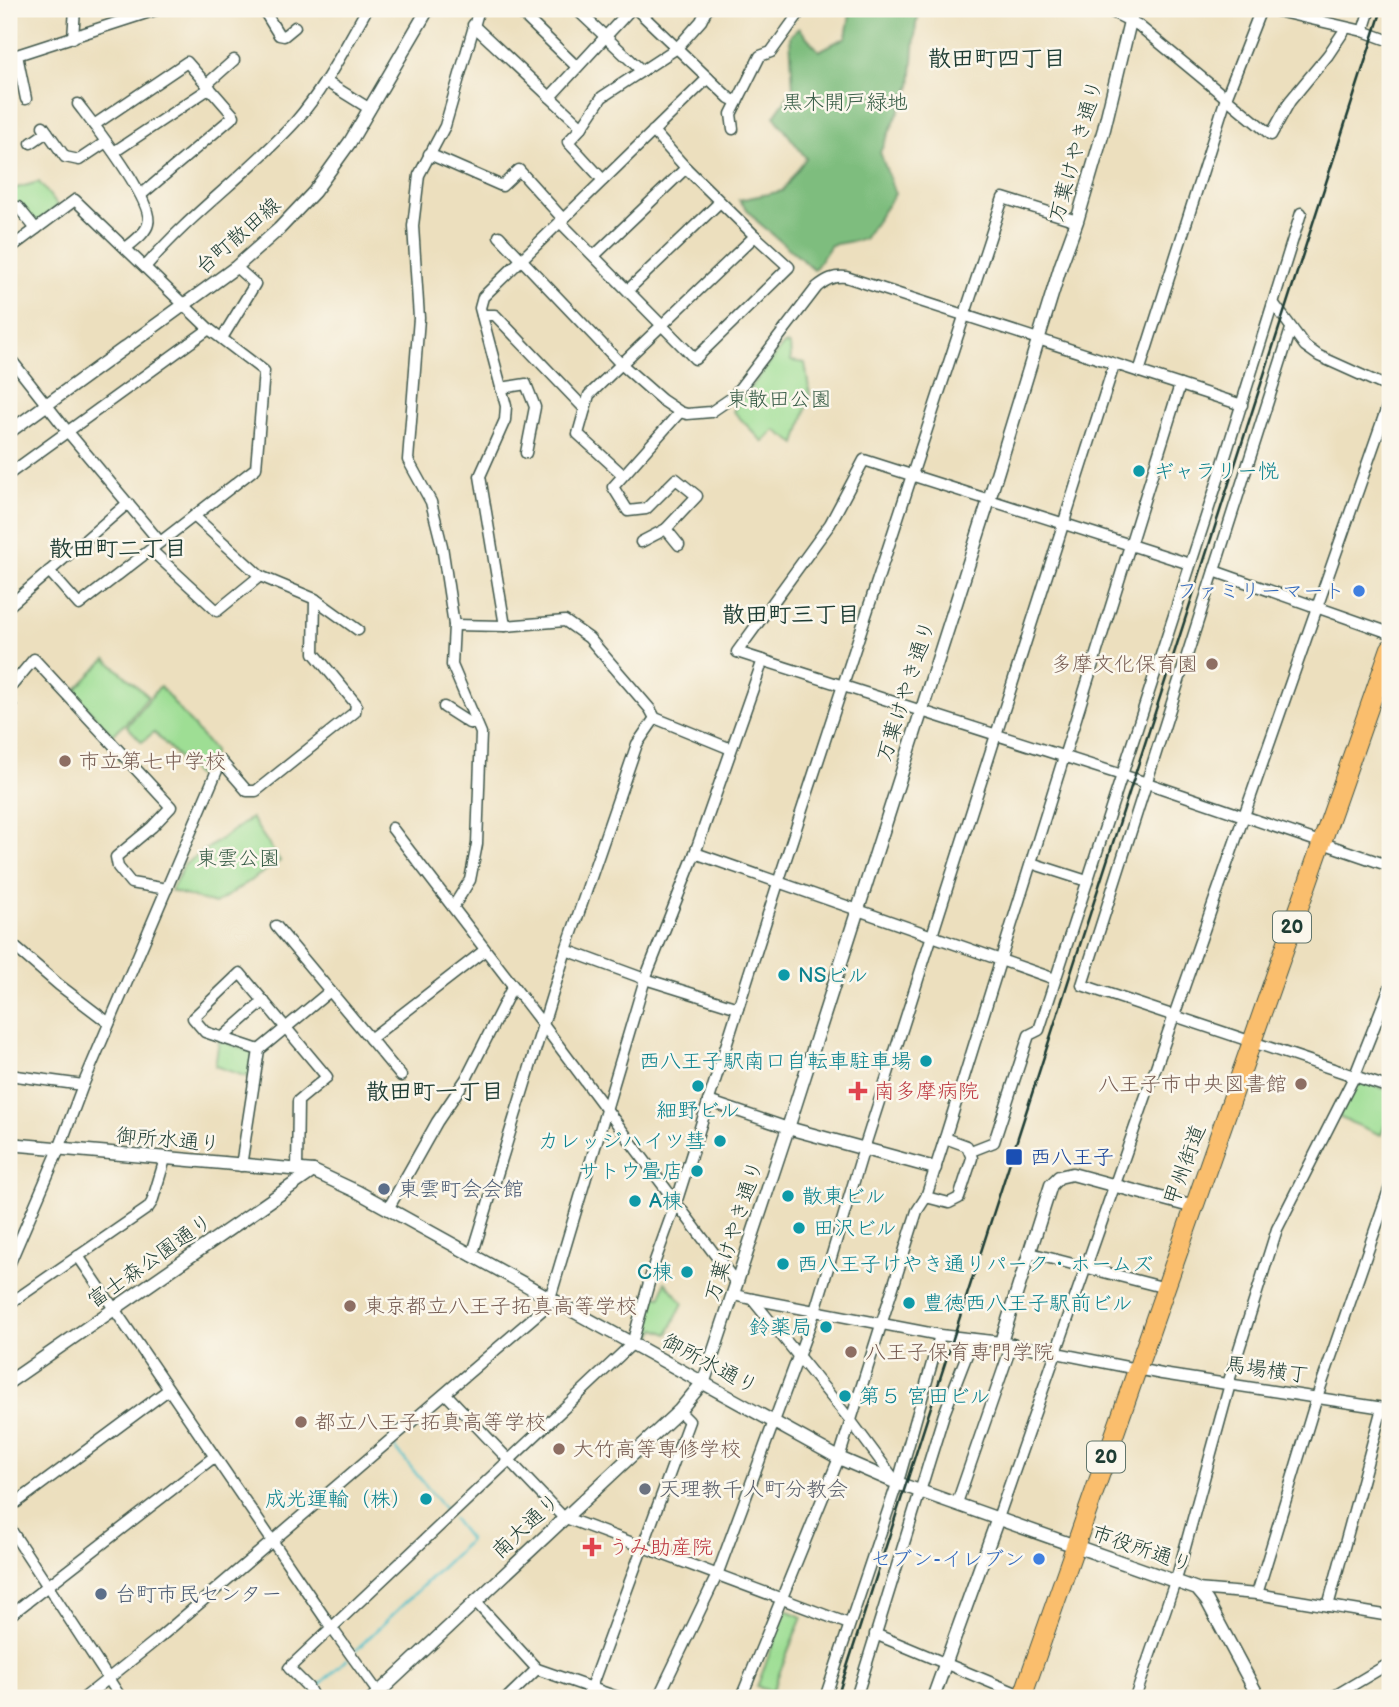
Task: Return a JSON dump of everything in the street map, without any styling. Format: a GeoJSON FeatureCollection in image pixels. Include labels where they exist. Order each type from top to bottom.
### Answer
{"type":"FeatureCollection","features":[{"type":"Feature","properties":{"kind":"highway","name":"甲州街道"},"geometry":{"type":"LineString","coordinates":[[1025,1698],[1075,1546],[1390,648]]}},
{"type":"Feature","properties":{"kind":"street"},"geometry":{"type":"LineString","coordinates":[[74,38],[75,9]]}},
{"type":"Feature","properties":{"kind":"street"},"geometry":{"type":"LineString","coordinates":[[26,99],[18,55],[74,38],[146,10],[159,9]]}},
{"type":"Feature","properties":{"kind":"street"},"geometry":{"type":"LineString","coordinates":[[263,9],[279,35],[284,36],[295,27]]}},
{"type":"Feature","properties":{"kind":"street"},"geometry":{"type":"LineString","coordinates":[[146,267],[183,227],[283,135],[309,105],[367,9]]}},
{"type":"Feature","properties":{"kind":"street","name":"台町散田線"},"geometry":{"type":"LineString","coordinates":[[9,432],[236,267],[279,229],[314,192],[350,142],[428,9]]}},
{"type":"Feature","properties":{"kind":"street"},"geometry":{"type":"LineString","coordinates":[[453,907],[470,880],[477,844],[481,733],[452,666],[454,625],[442,546],[431,502],[408,460],[419,318],[413,226],[419,175],[445,126],[479,9]]}},
{"type":"Feature","properties":{"kind":"street"},"geometry":{"type":"LineString","coordinates":[[517,9],[577,67]]}},
{"type":"Feature","properties":{"kind":"street"},"geometry":{"type":"LineString","coordinates":[[576,9],[642,71]]}},
{"type":"Feature","properties":{"kind":"street"},"geometry":{"type":"LineString","coordinates":[[550,97],[633,9],[729,98],[737,102]]}},
{"type":"Feature","properties":{"kind":"street"},"geometry":{"type":"LineString","coordinates":[[603,180],[568,142],[582,127],[602,97],[677,48],[701,22],[707,9]]}},
{"type":"Feature","properties":{"kind":"street"},"geometry":{"type":"LineString","coordinates":[[733,129],[731,114],[760,56],[771,52],[802,9]]}},
{"type":"Feature","properties":{"kind":"street"},"geometry":{"type":"LineString","coordinates":[[1106,9],[1132,15],[1271,135],[1290,101],[1328,55],[1346,28]]}},
{"type":"Feature","properties":{"kind":"street"},"geometry":{"type":"LineString","coordinates":[[1139,372],[1226,98],[1261,9]]}},
{"type":"Feature","properties":{"kind":"street"},"geometry":{"type":"LineString","coordinates":[[1268,9],[1307,13],[1390,41]]}},
{"type":"Feature","properties":{"kind":"street"},"geometry":{"type":"LineString","coordinates":[[1363,31],[1370,9]]}},
{"type":"Feature","properties":{"kind":"street","name":"万葉けやき通り"},"geometry":{"type":"LineString","coordinates":[[704,1381],[788,1128],[1077,221],[1104,129],[1132,15]]}},
{"type":"Feature","properties":{"kind":"street"},"geometry":{"type":"LineString","coordinates":[[473,25],[582,127]]}},
{"type":"Feature","properties":{"kind":"street"},"geometry":{"type":"LineString","coordinates":[[114,152],[209,86],[234,60]]}},
{"type":"Feature","properties":{"kind":"street"},"geometry":{"type":"LineString","coordinates":[[94,125],[187,62],[234,116],[141,195]]}},
{"type":"Feature","properties":{"kind":"street"},"geometry":{"type":"LineString","coordinates":[[505,626],[480,476],[505,420],[506,406],[480,308],[483,297],[708,78]]}},
{"type":"Feature","properties":{"kind":"street"},"geometry":{"type":"LineString","coordinates":[[325,81],[370,109]]}},
{"type":"Feature","properties":{"kind":"street"},"geometry":{"type":"LineString","coordinates":[[78,104],[114,152],[141,195],[149,215],[148,226],[126,248]]}},
{"type":"Feature","properties":{"kind":"street"},"geometry":{"type":"LineString","coordinates":[[32,143],[45,129],[65,157],[79,160],[106,142]]}},
{"type":"Feature","properties":{"kind":"street"},"geometry":{"type":"LineString","coordinates":[[429,154],[502,186],[519,170],[562,221],[695,359],[789,267],[720,202],[653,131]]}},
{"type":"Feature","properties":{"kind":"street"},"geometry":{"type":"LineString","coordinates":[[594,255],[686,168]]}},
{"type":"Feature","properties":{"kind":"street"},"geometry":{"type":"LineString","coordinates":[[314,1698],[308,1686],[289,1668],[632,1343],[655,1261],[1003,198],[1077,221]]}},
{"type":"Feature","properties":{"kind":"street"},"geometry":{"type":"LineString","coordinates":[[9,249],[75,200],[209,329],[264,371],[256,468],[79,605],[49,571]]}},
{"type":"Feature","properties":{"kind":"street"},"geometry":{"type":"LineString","coordinates":[[628,290],[720,202]]}},
{"type":"Feature","properties":{"kind":"street"},"geometry":{"type":"LineString","coordinates":[[9,210],[18,207],[36,229]]}},
{"type":"Feature","properties":{"kind":"street"},"geometry":{"type":"LineString","coordinates":[[971,1150],[994,1142],[1029,1035],[1038,1030],[1123,776],[1301,213]]}},
{"type":"Feature","properties":{"kind":"street"},"geometry":{"type":"LineString","coordinates":[[499,236],[620,363],[680,412],[698,415],[710,412],[733,397],[817,287],[826,279],[846,277],[1242,405]]}},
{"type":"Feature","properties":{"kind":"street"},"geometry":{"type":"LineString","coordinates":[[623,475],[578,434],[589,395],[755,236]]}},
{"type":"Feature","properties":{"kind":"street"},"geometry":{"type":"LineString","coordinates":[[222,338],[256,284],[236,267]]}},
{"type":"Feature","properties":{"kind":"street"},"geometry":{"type":"LineString","coordinates":[[1274,304],[1305,346],[1319,356],[1390,388]]}},
{"type":"Feature","properties":{"kind":"street"},"geometry":{"type":"LineString","coordinates":[[482,315],[495,315],[585,409]]}},
{"type":"Feature","properties":{"kind":"street"},"geometry":{"type":"LineString","coordinates":[[9,474],[209,329]]}},
{"type":"Feature","properties":{"kind":"street"},"geometry":{"type":"LineString","coordinates":[[1291,329],[1082,985],[1390,1088]]}},
{"type":"Feature","properties":{"kind":"street"},"geometry":{"type":"LineString","coordinates":[[9,357],[160,542]]}},
{"type":"Feature","properties":{"kind":"street"},"geometry":{"type":"LineString","coordinates":[[658,1698],[717,1575],[815,1311],[864,1148],[1114,365]]}},
{"type":"Feature","properties":{"kind":"street"},"geometry":{"type":"LineString","coordinates":[[501,388],[526,384],[534,407],[526,453]]}},
{"type":"Feature","properties":{"kind":"street"},"geometry":{"type":"LineString","coordinates":[[741,1698],[839,1458],[917,1211],[926,1197],[945,1138],[1180,385]]}},
{"type":"Feature","properties":{"kind":"street"},"geometry":{"type":"LineString","coordinates":[[933,1698],[1390,399]]}},
{"type":"Feature","properties":{"kind":"street"},"geometry":{"type":"LineString","coordinates":[[641,541],[666,529],[698,496],[676,479],[646,509],[628,511],[613,487],[680,412]]}},
{"type":"Feature","properties":{"kind":"street"},"geometry":{"type":"LineString","coordinates":[[1190,564],[864,460],[830,524],[737,652],[1147,783],[1390,866]]}},
{"type":"Feature","properties":{"kind":"street"},"geometry":{"type":"LineString","coordinates":[[9,606],[128,503]]}},
{"type":"Feature","properties":{"kind":"street"},"geometry":{"type":"LineString","coordinates":[[194,516],[260,576],[315,599],[358,630]]}},
{"type":"Feature","properties":{"kind":"street"},"geometry":{"type":"LineString","coordinates":[[666,529],[679,545]]}},
{"type":"Feature","properties":{"kind":"street"},"geometry":{"type":"LineString","coordinates":[[151,550],[217,611],[260,576]]}},
{"type":"Feature","properties":{"kind":"street"},"geometry":{"type":"LineString","coordinates":[[1214,571],[1390,633]]}},
{"type":"Feature","properties":{"kind":"street"},"geometry":{"type":"LineString","coordinates":[[9,1265],[82,1084],[221,761],[247,791],[256,791],[355,712],[356,704],[314,653],[315,599]]}},
{"type":"Feature","properties":{"kind":"street"},"geometry":{"type":"LineString","coordinates":[[454,625],[505,626],[565,621],[589,638],[655,718],[731,749]]}},
{"type":"Feature","properties":{"kind":"street"},"geometry":{"type":"LineString","coordinates":[[9,689],[34,659],[171,807],[116,857],[118,867],[131,883],[167,889]]}},
{"type":"Feature","properties":{"kind":"street"},"geometry":{"type":"LineString","coordinates":[[84,1698],[109,1680],[446,1394],[552,1300],[645,979],[695,853],[763,660]]}},
{"type":"Feature","properties":{"kind":"street"},"geometry":{"type":"LineString","coordinates":[[444,707],[469,723],[476,724]]}},
{"type":"Feature","properties":{"kind":"street"},"geometry":{"type":"LineString","coordinates":[[472,1256],[566,950],[637,744],[655,718]]}},
{"type":"Feature","properties":{"kind":"street"},"geometry":{"type":"LineString","coordinates":[[392,828],[607,1110],[676,1203],[735,1290]]}},
{"type":"Feature","properties":{"kind":"street"},"geometry":{"type":"LineString","coordinates":[[695,853],[1055,979]]}},
{"type":"Feature","properties":{"kind":"street"},"geometry":{"type":"LineString","coordinates":[[1031,863],[1087,881]]}},
{"type":"Feature","properties":{"kind":"street"},"geometry":{"type":"LineString","coordinates":[[275,926],[401,1076]]}},
{"type":"Feature","properties":{"kind":"street"},"geometry":{"type":"LineString","coordinates":[[9,942],[109,1023]]}},
{"type":"Feature","properties":{"kind":"street"},"geometry":{"type":"LineString","coordinates":[[370,1039],[485,950]]}},
{"type":"Feature","properties":{"kind":"street"},"geometry":{"type":"LineString","coordinates":[[566,950],[645,979],[738,1008]]}},
{"type":"Feature","properties":{"kind":"street"},"geometry":{"type":"LineString","coordinates":[[259,1050],[205,1032],[193,1018],[240,973],[327,1077],[298,1101],[297,1170]]}},
{"type":"Feature","properties":{"kind":"street"},"geometry":{"type":"LineString","coordinates":[[388,1209],[437,1122],[466,1080],[513,986]]}},
{"type":"Feature","properties":{"kind":"street"},"geometry":{"type":"LineString","coordinates":[[1135,1698],[1174,1581],[1229,1384],[1278,1229],[1355,1075],[1390,987]]}},
{"type":"Feature","properties":{"kind":"street"},"geometry":{"type":"LineString","coordinates":[[241,1166],[259,1050],[330,991]]}},
{"type":"Feature","properties":{"kind":"street"},"geometry":{"type":"LineString","coordinates":[[222,1038],[264,1001]]}},
{"type":"Feature","properties":{"kind":"street"},"geometry":{"type":"LineString","coordinates":[[9,1075],[82,1084]]}},
{"type":"Feature","properties":{"kind":"street"},"geometry":{"type":"LineString","coordinates":[[708,1101],[788,1128],[935,1168]]}},
{"type":"Feature","properties":{"kind":"street"},"geometry":{"type":"LineString","coordinates":[[926,1197],[949,1203],[959,1198],[972,1158],[971,1150],[967,1146],[945,1138]]}},
{"type":"Feature","properties":{"kind":"street","name":"御所水通り"},"geometry":{"type":"LineString","coordinates":[[9,1144],[313,1171],[358,1192],[839,1458],[897,1483],[1075,1546]]}},
{"type":"Feature","properties":{"kind":"street"},"geometry":{"type":"LineString","coordinates":[[9,1304],[148,1208],[165,1159]]}},
{"type":"Feature","properties":{"kind":"street","name":"富士森公園通り"},"geometry":{"type":"LineString","coordinates":[[9,1382],[313,1171]]}},
{"type":"Feature","properties":{"kind":"street"},"geometry":{"type":"LineString","coordinates":[[957,1503],[1007,1343],[1030,1253],[1051,1185],[1055,1180],[1072,1174],[1194,1207]]}},
{"type":"Feature","properties":{"kind":"street"},"geometry":{"type":"LineString","coordinates":[[1257,1594],[1317,1397],[1390,1187]]}},
{"type":"Feature","properties":{"kind":"street"},"geometry":{"type":"LineString","coordinates":[[9,1237],[21,1236]]}},
{"type":"Feature","properties":{"kind":"street"},"geometry":{"type":"LineString","coordinates":[[1030,1253],[1166,1288]]}},
{"type":"Feature","properties":{"kind":"street"},"geometry":{"type":"LineString","coordinates":[[78,1256],[377,1697]]}},
{"type":"Feature","properties":{"kind":"street","name":"馬場横丁"},"geometry":{"type":"LineString","coordinates":[[735,1290],[752,1299],[940,1335],[1007,1343],[1229,1384],[1386,1409]]}},
{"type":"Feature","properties":{"kind":"street"},"geometry":{"type":"LineString","coordinates":[[752,1299],[851,1421],[897,1483]]}},
{"type":"Feature","properties":{"kind":"street"},"geometry":{"type":"LineString","coordinates":[[825,1698],[897,1483],[940,1335]]}},
{"type":"Feature","properties":{"kind":"street"},"geometry":{"type":"LineString","coordinates":[[856,1698],[944,1414],[973,1339]]}},
{"type":"Feature","properties":{"kind":"street","name":"南大通り"},"geometry":{"type":"LineString","coordinates":[[377,1697],[563,1517],[679,1411],[704,1381]]}},
{"type":"Feature","properties":{"kind":"street"},"geometry":{"type":"LineString","coordinates":[[9,1508],[168,1390]]}},
{"type":"Feature","properties":{"kind":"street"},"geometry":{"type":"LineString","coordinates":[[446,1394],[563,1517],[849,1624]]}},
{"type":"Feature","properties":{"kind":"street"},"geometry":{"type":"LineString","coordinates":[[1328,1606],[1386,1409]]}},
{"type":"Feature","properties":{"kind":"street"},"geometry":{"type":"LineString","coordinates":[[589,1693],[690,1421],[679,1411]]}},
{"type":"Feature","properties":{"kind":"street"},"geometry":{"type":"LineString","coordinates":[[9,1616],[214,1457]]}},
{"type":"Feature","properties":{"kind":"street"},"geometry":{"type":"LineString","coordinates":[[9,1527],[121,1698]]}},
{"type":"Feature","properties":{"kind":"street","name":"市役所通り"},"geometry":{"type":"LineString","coordinates":[[1075,1546],[1197,1589],[1207,1601],[1259,1698]]}},
{"type":"Feature","properties":{"kind":"street"},"geometry":{"type":"LineString","coordinates":[[1197,1589],[1257,1594],[1390,1616]]}},
{"type":"Feature","properties":{"kind":"street"},"geometry":{"type":"LineString","coordinates":[[475,1601],[537,1669],[589,1693],[620,1698]]}},
{"type":"Feature","properties":{"kind":"street"},"geometry":{"type":"LineString","coordinates":[[875,1634],[1025,1698]]}},
{"type":"Feature","properties":{"kind":"street"},"geometry":{"type":"LineString","coordinates":[[1331,1698],[1390,1663]]}},
{"type":"Feature","properties":{"kind":"street"},"geometry":{"type":"LineString","coordinates":[[507,1698],[537,1669]]}},
{"type":"Feature","properties":{"kind":"green space","name":"黒木開戸緑地"},"geometry":{"type":"Polygon","coordinates":[[[851,9],[921,9],[916,24],[911,86],[880,152],[895,194],[864,239],[831,245],[814,270],[757,221],[739,200],[782,191],[806,158],[774,116],[793,89],[790,36],[799,28],[819,51],[846,37],[851,9]]]}},
{"type":"Feature","properties":{"kind":"green space"},"geometry":{"type":"Polygon","coordinates":[[[39,182],[58,206],[36,223],[9,207],[9,190],[39,182]]]}},
{"type":"Feature","properties":{"kind":"green space","name":"東散田公園"},"geometry":{"type":"Polygon","coordinates":[[[784,344],[790,345],[791,361],[805,363],[810,395],[796,444],[775,430],[763,442],[733,411],[784,344]]]}},
{"type":"Feature","properties":{"kind":"green space"},"geometry":{"type":"Polygon","coordinates":[[[106,659],[148,696],[127,722],[112,735],[73,692],[106,659]]]}},
{"type":"Feature","properties":{"kind":"green space"},"geometry":{"type":"Polygon","coordinates":[[[160,686],[214,751],[210,764],[197,776],[154,732],[142,742],[127,726],[160,686]]]}},
{"type":"Feature","properties":{"kind":"green space","name":"東雲公園"},"geometry":{"type":"Polygon","coordinates":[[[251,818],[280,861],[215,904],[171,891],[184,865],[251,818]]]}},
{"type":"Feature","properties":{"kind":"green space"},"geometry":{"type":"Polygon","coordinates":[[[219,1040],[253,1052],[250,1078],[215,1066],[219,1040]]]}},
{"type":"Feature","properties":{"kind":"green space"},"geometry":{"type":"Polygon","coordinates":[[[1357,1079],[1390,1091],[1390,1113],[1381,1135],[1338,1117],[1357,1079]]]}},
{"type":"Feature","properties":{"kind":"green space"},"geometry":{"type":"Polygon","coordinates":[[[665,1282],[683,1303],[668,1334],[656,1329],[650,1341],[642,1337],[655,1296],[661,1297],[665,1282]]]}},
{"type":"Feature","properties":{"kind":"green space"},"geometry":{"type":"Polygon","coordinates":[[[786,1610],[802,1617],[772,1691],[757,1687],[786,1610]]]}},
{"type":"Feature","properties":{"kind":"waterway"},"geometry":{"type":"LineString","coordinates":[[393,1445],[447,1512]]}},
{"type":"Feature","properties":{"kind":"waterway"},"geometry":{"type":"LineString","coordinates":[[356,1650],[467,1543],[469,1539],[453,1519]]}},
{"type":"Feature","properties":{"kind":"waterway"},"geometry":{"type":"LineString","coordinates":[[315,1689],[347,1659]]}},
{"type":"Feature","properties":{"kind":"railway"},"geometry":{"type":"LineString","coordinates":[[837,1698],[1382,9]]}},
{"type":"Feature","properties":{"kind":"place","name":"ギャラリー悦"},"geometry":{"type":"Point","coordinates":[1139,471]}},
{"type":"Feature","properties":{"kind":"place","name":"ファミリーマート"},"geometry":{"type":"Point","coordinates":[1359,591]}},
{"type":"Feature","properties":{"kind":"place","name":"多摩文化保育園"},"geometry":{"type":"Point","coordinates":[1212,664]}},
{"type":"Feature","properties":{"kind":"place","name":"市立第七中学校"},"geometry":{"type":"Point","coordinates":[65,761]}},
{"type":"Feature","properties":{"kind":"place","name":"NSビル"},"geometry":{"type":"Point","coordinates":[784,975]}},
{"type":"Feature","properties":{"kind":"place","name":"西八王子駅南口自転車駐車場"},"geometry":{"type":"Point","coordinates":[926,1061]}},
{"type":"Feature","properties":{"kind":"place","name":"八王子市中央図書館"},"geometry":{"type":"Point","coordinates":[1301,1084]}},
{"type":"Feature","properties":{"kind":"place","name":"細野ビル"},"geometry":{"type":"Point","coordinates":[698,1086]}},
{"type":"Feature","properties":{"kind":"place","name":"南多摩病院"},"geometry":{"type":"Point","coordinates":[858,1091]}},
{"type":"Feature","properties":{"kind":"place","name":"カレッジハイツ彗"},"geometry":{"type":"Point","coordinates":[720,1141]}},
{"type":"Feature","properties":{"kind":"place","name":"西八王子"},"geometry":{"type":"Point","coordinates":[1014,1157]}},
{"type":"Feature","properties":{"kind":"place","name":"サトウ畳店"},"geometry":{"type":"Point","coordinates":[697,1171]}},
{"type":"Feature","properties":{"kind":"place","name":"東雲町会会館"},"geometry":{"type":"Point","coordinates":[384,1189]}},
{"type":"Feature","properties":{"kind":"place","name":"散東ビル"},"geometry":{"type":"Point","coordinates":[788,1196]}},
{"type":"Feature","properties":{"kind":"place","name":"A棟"},"geometry":{"type":"Point","coordinates":[635,1201]}},
{"type":"Feature","properties":{"kind":"place","name":"田沢ビル"},"geometry":{"type":"Point","coordinates":[799,1228]}},
{"type":"Feature","properties":{"kind":"place","name":"西八王子けやき通りパーク・ホームズ"},"geometry":{"type":"Point","coordinates":[783,1264]}},
{"type":"Feature","properties":{"kind":"place","name":"C棟"},"geometry":{"type":"Point","coordinates":[687,1272]}},
{"type":"Feature","properties":{"kind":"place","name":"豊徳西八王子駅前ビル"},"geometry":{"type":"Point","coordinates":[909,1303]}},
{"type":"Feature","properties":{"kind":"place","name":"東京都立八王子拓真高等学校"},"geometry":{"type":"Point","coordinates":[350,1306]}},
{"type":"Feature","properties":{"kind":"place","name":"鈴薬局"},"geometry":{"type":"Point","coordinates":[826,1327]}},
{"type":"Feature","properties":{"kind":"place","name":"八王子保育専門学院"},"geometry":{"type":"Point","coordinates":[851,1352]}},
{"type":"Feature","properties":{"kind":"place","name":"第５ 宮田ビル"},"geometry":{"type":"Point","coordinates":[845,1396]}},
{"type":"Feature","properties":{"kind":"place","name":"都立八王子拓真高等学校"},"geometry":{"type":"Point","coordinates":[301,1422]}},
{"type":"Feature","properties":{"kind":"place","name":"大竹高等専修学校"},"geometry":{"type":"Point","coordinates":[559,1449]}},
{"type":"Feature","properties":{"kind":"place","name":"天理教千人町分教会"},"geometry":{"type":"Point","coordinates":[645,1489]}},
{"type":"Feature","properties":{"kind":"place","name":"成光運輸（株）"},"geometry":{"type":"Point","coordinates":[426,1499]}},
{"type":"Feature","properties":{"kind":"place","name":"うみ助産院"},"geometry":{"type":"Point","coordinates":[592,1547]}},
{"type":"Feature","properties":{"kind":"place","name":"セブン-イレブン"},"geometry":{"type":"Point","coordinates":[1039,1559]}},
{"type":"Feature","properties":{"kind":"place","name":"台町市民センター"},"geometry":{"type":"Point","coordinates":[101,1594]}},
{"type":"Feature","properties":{"kind":"district","name":"散田町四丁目"},"geometry":{"type":"Point","coordinates":[997,59]}},
{"type":"Feature","properties":{"kind":"district","name":"散田町二丁目"},"geometry":{"type":"Point","coordinates":[118,549]}},
{"type":"Feature","properties":{"kind":"district","name":"散田町三丁目"},"geometry":{"type":"Point","coordinates":[791,615]}},
{"type":"Feature","properties":{"kind":"district","name":"散田町一丁目"},"geometry":{"type":"Point","coordinates":[435,1092]}}]}
